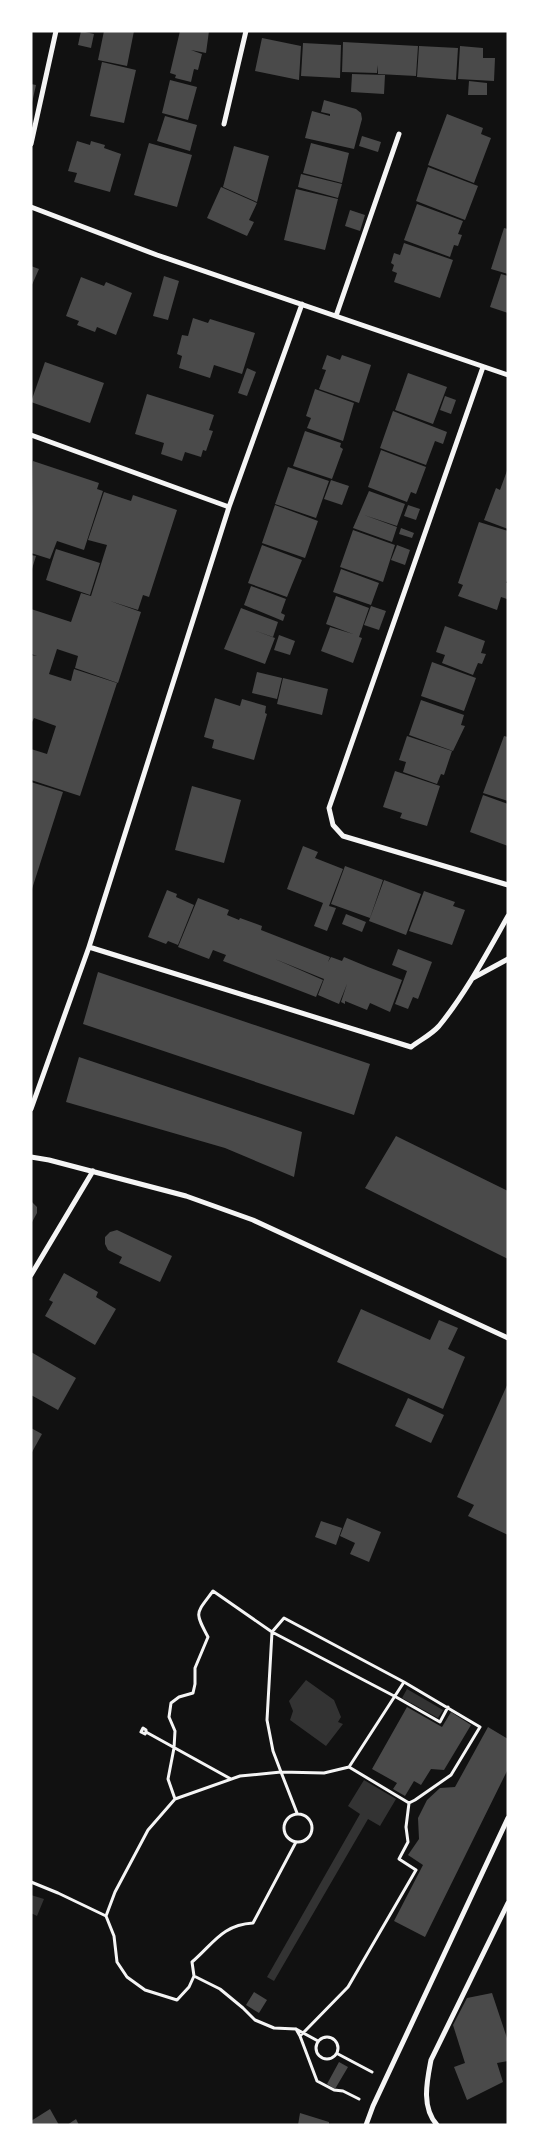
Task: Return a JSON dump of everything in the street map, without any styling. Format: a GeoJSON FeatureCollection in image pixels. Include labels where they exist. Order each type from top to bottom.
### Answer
{"type":"FeatureCollection","features":[{"type":"Feature","properties":{"kind":"street"},"geometry":{"type":"LineString","coordinates":[[31,144],[56,31]]}},
{"type":"Feature","properties":{"kind":"street"},"geometry":{"type":"LineString","coordinates":[[224,124],[246,31]]}},
{"type":"Feature","properties":{"kind":"street"},"geometry":{"type":"LineString","coordinates":[[336,316],[399,134]]}},
{"type":"Feature","properties":{"kind":"street"},"geometry":{"type":"LineString","coordinates":[[31,207],[157,255],[508,375]]}},
{"type":"Feature","properties":{"kind":"street"},"geometry":{"type":"LineString","coordinates":[[31,1109],[89,947],[229,507],[302,304]]}},
{"type":"Feature","properties":{"kind":"street"},"geometry":{"type":"LineString","coordinates":[[483,367],[329,808],[334,825],[343,836],[508,884]]}},
{"type":"Feature","properties":{"kind":"street"},"geometry":{"type":"LineString","coordinates":[[31,435],[229,507]]}},
{"type":"Feature","properties":{"kind":"street"},"geometry":{"type":"LineString","coordinates":[[89,947],[411,1047],[429,1036],[439,1026],[472,979],[508,916]]}},
{"type":"Feature","properties":{"kind":"street"},"geometry":{"type":"LineString","coordinates":[[472,979],[508,959]]}},
{"type":"Feature","properties":{"kind":"street"},"geometry":{"type":"LineString","coordinates":[[31,1157],[93,1171],[186,1196],[253,1220],[508,1338]]}},
{"type":"Feature","properties":{"kind":"street"},"geometry":{"type":"LineString","coordinates":[[31,1275],[93,1171]]}},
{"type":"Feature","properties":{"kind":"street"},"geometry":{"type":"LineString","coordinates":[[366,2125],[373,2106],[508,1818]]}},
{"type":"Feature","properties":{"kind":"street"},"geometry":{"type":"LineString","coordinates":[[436,2125],[429,2116],[427,2104],[427,2084],[431,2060],[508,1903]]}},
{"type":"Feature","properties":{"kind":"path"},"geometry":{"type":"LineString","coordinates":[[174,1798],[168,1779],[175,1731],[169,1717],[171,1703],[179,1697],[192,1693],[195,1684],[195,1668],[208,1637],[198,1618],[199,1611],[213,1591],[272,1632],[440,1722],[448,1707]]}},
{"type":"Feature","properties":{"kind":"path"},"geometry":{"type":"LineString","coordinates":[[297,1814],[273,1751],[267,1720],[272,1632],[284,1618],[404,1682],[480,1727],[451,1775],[409,1803]]}},
{"type":"Feature","properties":{"kind":"path"},"geometry":{"type":"LineString","coordinates":[[296,1842],[288,1837],[284,1827],[285,1822],[290,1816],[297,1814],[306,1816],[312,1823],[310,1835],[306,1839],[296,1842],[253,1923],[241,1924],[226,1930],[192,1962],[194,1976],[189,1987],[177,2000],[145,1990],[127,1977],[118,1962],[114,1936],[106,1916],[115,1892],[148,1830],[174,1798],[240,1776],[281,1772],[324,1773],[349,1767],[404,1682]]}},
{"type":"Feature","properties":{"kind":"path"},"geometry":{"type":"LineString","coordinates":[[146,1732],[232,1780]]}},
{"type":"Feature","properties":{"kind":"path"},"geometry":{"type":"LineString","coordinates":[[349,1767],[409,1803]]}},
{"type":"Feature","properties":{"kind":"path"},"geometry":{"type":"LineString","coordinates":[[302,2034],[348,1987],[416,1870],[399,1859],[408,1842],[406,1827],[409,1803]]}},
{"type":"Feature","properties":{"kind":"path"},"geometry":{"type":"LineString","coordinates":[[31,1882],[106,1916]]}},
{"type":"Feature","properties":{"kind":"path"},"geometry":{"type":"LineString","coordinates":[[194,1976],[220,1989],[255,2020],[274,2028],[296,2029],[302,2034],[318,2041]]}},
{"type":"Feature","properties":{"kind":"path"},"geometry":{"type":"LineString","coordinates":[[302,2034],[317,2081],[373,2106]]}},
{"type":"Feature","properties":{"kind":"path"},"geometry":{"type":"LineString","coordinates":[[324,2037],[332,2037],[339,2046],[338,2054],[327,2060],[319,2056],[316,2049],[318,2041],[324,2037]]}},
{"type":"Feature","properties":{"kind":"path"},"geometry":{"type":"LineString","coordinates":[[338,2054],[386,2079]]}},
{"type":"Feature","properties":{"kind":"shaded area"},"geometry":{"type":"Polygon","coordinates":[[[306,1680],[334,1700],[341,1717],[338,1722],[343,1724],[326,1746],[290,1720],[293,1711],[289,1701],[306,1680]]]}},
{"type":"Feature","properties":{"kind":"shaded area"},"geometry":{"type":"Polygon","coordinates":[[[407,1689],[443,1710],[438,1718],[402,1698],[407,1689]]]}},
{"type":"Feature","properties":{"kind":"shaded area"},"geometry":{"type":"Polygon","coordinates":[[[364,1780],[396,1799],[380,1826],[368,1819],[274,1981],[267,1977],[360,1814],[348,1806],[364,1780]]]}},
{"type":"Feature","properties":{"kind":"shaded area"},"geometry":{"type":"Polygon","coordinates":[[[31,1895],[44,1899],[37,1916],[31,1913],[31,1895]]]}},
{"type":"Feature","properties":{"kind":"building"},"geometry":{"type":"Polygon","coordinates":[[[81,31],[94,34],[91,48],[78,45],[81,31]]]}},
{"type":"Feature","properties":{"kind":"building"},"geometry":{"type":"Polygon","coordinates":[[[104,31],[134,31],[127,66],[98,60],[104,31]]]}},
{"type":"Feature","properties":{"kind":"building"},"geometry":{"type":"Polygon","coordinates":[[[180,31],[209,31],[206,53],[191,50],[202,54],[198,70],[194,69],[191,82],[175,78],[176,75],[170,73],[180,31]]]}},
{"type":"Feature","properties":{"kind":"building"},"geometry":{"type":"Polygon","coordinates":[[[262,38],[301,46],[299,80],[255,71],[262,38]]]}},
{"type":"Feature","properties":{"kind":"building"},"geometry":{"type":"Polygon","coordinates":[[[343,42],[418,46],[416,76],[378,74],[378,65],[377,73],[342,72],[343,42]]]}},
{"type":"Feature","properties":{"kind":"building"},"geometry":{"type":"Polygon","coordinates":[[[303,43],[341,45],[340,78],[301,76],[303,43]]]}},
{"type":"Feature","properties":{"kind":"building"},"geometry":{"type":"Polygon","coordinates":[[[419,46],[458,48],[456,80],[417,77],[419,46]]]}},
{"type":"Feature","properties":{"kind":"building"},"geometry":{"type":"Polygon","coordinates":[[[460,46],[483,48],[483,58],[495,58],[494,81],[458,79],[460,46]]]}},
{"type":"Feature","properties":{"kind":"building"},"geometry":{"type":"Polygon","coordinates":[[[102,62],[136,70],[124,123],[90,116],[102,62]]]}},
{"type":"Feature","properties":{"kind":"building"},"geometry":{"type":"Polygon","coordinates":[[[352,74],[385,75],[384,94],[351,92],[352,74]]]}},
{"type":"Feature","properties":{"kind":"building"},"geometry":{"type":"Polygon","coordinates":[[[170,80],[197,87],[188,120],[162,113],[170,80]]]}},
{"type":"Feature","properties":{"kind":"building"},"geometry":{"type":"Polygon","coordinates":[[[469,81],[487,83],[487,95],[468,95],[469,81]]]}},
{"type":"Feature","properties":{"kind":"building"},"geometry":{"type":"Polygon","coordinates":[[[31,84],[36,85],[32,103],[31,103],[31,84]]]}},
{"type":"Feature","properties":{"kind":"building"},"geometry":{"type":"Polygon","coordinates":[[[324,100],[356,109],[361,113],[362,119],[354,149],[305,138],[312,111],[330,116],[330,114],[321,112],[324,100]]]}},
{"type":"Feature","properties":{"kind":"building"},"geometry":{"type":"Polygon","coordinates":[[[447,114],[483,128],[481,134],[491,138],[474,183],[428,165],[447,114]]]}},
{"type":"Feature","properties":{"kind":"building"},"geometry":{"type":"Polygon","coordinates":[[[165,116],[197,125],[190,151],[157,141],[165,116]]]}},
{"type":"Feature","properties":{"kind":"building"},"geometry":{"type":"Polygon","coordinates":[[[362,136],[381,142],[378,152],[359,146],[362,136]]]}},
{"type":"Feature","properties":{"kind":"building"},"geometry":{"type":"Polygon","coordinates":[[[77,141],[90,145],[91,141],[105,145],[104,148],[121,154],[110,192],[74,182],[77,173],[68,171],[77,141]]]}},
{"type":"Feature","properties":{"kind":"building"},"geometry":{"type":"Polygon","coordinates":[[[149,143],[192,155],[177,207],[134,195],[149,143]]]}},
{"type":"Feature","properties":{"kind":"building"},"geometry":{"type":"Polygon","coordinates":[[[311,143],[349,153],[342,183],[303,173],[311,143]]]}},
{"type":"Feature","properties":{"kind":"building"},"geometry":{"type":"Polygon","coordinates":[[[234,146],[269,156],[257,202],[223,187],[234,146]]]}},
{"type":"Feature","properties":{"kind":"building"},"geometry":{"type":"Polygon","coordinates":[[[428,167],[478,186],[465,220],[416,201],[428,167]]]}},
{"type":"Feature","properties":{"kind":"building"},"geometry":{"type":"Polygon","coordinates":[[[301,174],[342,184],[338,198],[298,187],[301,174]]]}},
{"type":"Feature","properties":{"kind":"building"},"geometry":{"type":"Polygon","coordinates":[[[221,187],[257,203],[249,220],[254,222],[247,236],[207,218],[221,187]]]}},
{"type":"Feature","properties":{"kind":"building"},"geometry":{"type":"Polygon","coordinates":[[[296,189],[338,199],[325,250],[284,240],[296,189]]]}},
{"type":"Feature","properties":{"kind":"building"},"geometry":{"type":"Polygon","coordinates":[[[417,204],[463,221],[458,234],[462,235],[458,246],[454,245],[450,257],[404,240],[417,204]]]}},
{"type":"Feature","properties":{"kind":"building"},"geometry":{"type":"Polygon","coordinates":[[[350,210],[365,215],[360,231],[345,226],[350,210]]]}},
{"type":"Feature","properties":{"kind":"building"},"geometry":{"type":"Polygon","coordinates":[[[504,228],[508,229],[508,274],[491,269],[504,228]]]}},
{"type":"Feature","properties":{"kind":"building"},"geometry":{"type":"Polygon","coordinates":[[[404,243],[453,260],[440,298],[394,282],[397,273],[392,271],[394,265],[391,263],[394,253],[400,255],[404,243]]]}},
{"type":"Feature","properties":{"kind":"building"},"geometry":{"type":"Polygon","coordinates":[[[31,266],[39,269],[31,287],[31,266]]]}},
{"type":"Feature","properties":{"kind":"building"},"geometry":{"type":"Polygon","coordinates":[[[501,274],[508,276],[508,313],[490,307],[501,274]]]}},
{"type":"Feature","properties":{"kind":"building"},"geometry":{"type":"Polygon","coordinates":[[[164,276],[179,281],[168,320],[153,316],[164,276]]]}},
{"type":"Feature","properties":{"kind":"building"},"geometry":{"type":"Polygon","coordinates":[[[81,277],[104,286],[106,282],[132,293],[116,335],[97,327],[95,332],[77,325],[79,321],[66,316],[81,277]]]}},
{"type":"Feature","properties":{"kind":"building"},"geometry":{"type":"Polygon","coordinates":[[[193,318],[208,323],[210,319],[255,333],[242,374],[214,365],[210,378],[179,368],[182,356],[177,354],[182,335],[188,336],[193,318]]]}},
{"type":"Feature","properties":{"kind":"building"},"geometry":{"type":"Polygon","coordinates":[[[327,355],[340,360],[342,355],[371,365],[359,403],[319,389],[326,370],[322,369],[327,355]]]}},
{"type":"Feature","properties":{"kind":"building"},"geometry":{"type":"Polygon","coordinates":[[[45,362],[104,383],[90,423],[31,402],[45,362]]]}},
{"type":"Feature","properties":{"kind":"building"},"geometry":{"type":"Polygon","coordinates":[[[247,368],[256,372],[247,396],[238,393],[247,368]]]}},
{"type":"Feature","properties":{"kind":"building"},"geometry":{"type":"Polygon","coordinates":[[[408,373],[447,387],[433,424],[395,410],[408,373]]]}},
{"type":"Feature","properties":{"kind":"building"},"geometry":{"type":"Polygon","coordinates":[[[315,389],[354,403],[343,441],[307,428],[311,418],[306,416],[315,389]]]}},
{"type":"Feature","properties":{"kind":"building"},"geometry":{"type":"Polygon","coordinates":[[[147,394],[214,415],[209,430],[213,431],[206,451],[203,450],[201,457],[185,452],[182,461],[161,454],[164,443],[135,434],[147,394]]]}},
{"type":"Feature","properties":{"kind":"building"},"geometry":{"type":"Polygon","coordinates":[[[445,396],[456,400],[451,414],[440,410],[445,396]]]}},
{"type":"Feature","properties":{"kind":"building"},"geometry":{"type":"Polygon","coordinates":[[[393,411],[447,432],[443,444],[435,441],[426,465],[380,448],[393,411]]]}},
{"type":"Feature","properties":{"kind":"building"},"geometry":{"type":"Polygon","coordinates":[[[305,431],[341,443],[340,447],[343,449],[332,479],[293,466],[305,431]]]}},
{"type":"Feature","properties":{"kind":"building"},"geometry":{"type":"Polygon","coordinates":[[[381,450],[426,467],[416,494],[411,492],[407,502],[368,487],[381,450]]]}},
{"type":"Feature","properties":{"kind":"building"},"geometry":{"type":"Polygon","coordinates":[[[33,461],[99,483],[97,489],[103,491],[84,550],[57,541],[50,559],[31,553],[33,461]]]}},
{"type":"Feature","properties":{"kind":"building"},"geometry":{"type":"Polygon","coordinates":[[[288,467],[329,481],[316,518],[275,504],[288,467]]]}},
{"type":"Feature","properties":{"kind":"building"},"geometry":{"type":"Polygon","coordinates":[[[508,468],[508,529],[484,520],[496,488],[500,490],[508,468]]]}},
{"type":"Feature","properties":{"kind":"building"},"geometry":{"type":"Polygon","coordinates":[[[331,480],[349,486],[342,505],[324,499],[331,480]]]}},
{"type":"Feature","properties":{"kind":"building"},"geometry":{"type":"Polygon","coordinates":[[[369,491],[405,504],[397,526],[364,515],[397,527],[392,542],[353,528],[369,491]]]}},
{"type":"Feature","properties":{"kind":"building"},"geometry":{"type":"Polygon","coordinates":[[[104,492],[131,501],[133,495],[177,510],[149,597],[143,595],[138,610],[110,601],[141,612],[118,683],[75,668],[78,656],[57,649],[49,674],[71,681],[74,669],[117,683],[80,796],[31,780],[31,749],[47,754],[56,726],[34,718],[31,724],[31,655],[37,656],[31,654],[31,609],[71,622],[81,593],[91,596],[107,545],[88,540],[104,492]]]}},
{"type":"Feature","properties":{"kind":"building"},"geometry":{"type":"Polygon","coordinates":[[[275,505],[318,521],[305,558],[262,543],[275,505]]]}},
{"type":"Feature","properties":{"kind":"building"},"geometry":{"type":"Polygon","coordinates":[[[408,505],[420,509],[416,520],[404,516],[408,505]]]}},
{"type":"Feature","properties":{"kind":"building"},"geometry":{"type":"Polygon","coordinates":[[[479,522],[508,531],[508,578],[506,583],[508,583],[508,597],[507,599],[501,597],[497,610],[458,596],[463,585],[458,583],[479,522]]]}},
{"type":"Feature","properties":{"kind":"building"},"geometry":{"type":"Polygon","coordinates":[[[401,528],[414,533],[412,538],[399,534],[401,528]]]}},
{"type":"Feature","properties":{"kind":"building"},"geometry":{"type":"Polygon","coordinates":[[[353,530],[395,545],[383,582],[340,567],[353,530]]]}},
{"type":"Feature","properties":{"kind":"building"},"geometry":{"type":"Polygon","coordinates":[[[262,545],[302,560],[287,597],[248,583],[262,545]]]}},
{"type":"Feature","properties":{"kind":"building"},"geometry":{"type":"Polygon","coordinates":[[[397,545],[410,550],[405,565],[391,560],[397,545]]]}},
{"type":"Feature","properties":{"kind":"building"},"geometry":{"type":"Polygon","coordinates":[[[56,549],[100,563],[90,595],[46,580],[56,549]]]}},
{"type":"Feature","properties":{"kind":"building"},"geometry":{"type":"Polygon","coordinates":[[[31,555],[36,556],[32,569],[31,569],[31,555]]]}},
{"type":"Feature","properties":{"kind":"building"},"geometry":{"type":"Polygon","coordinates":[[[341,569],[379,583],[371,605],[333,592],[341,569]]]}},
{"type":"Feature","properties":{"kind":"building"},"geometry":{"type":"Polygon","coordinates":[[[251,586],[286,599],[281,613],[285,615],[283,621],[244,605],[251,586]]]}},
{"type":"Feature","properties":{"kind":"building"},"geometry":{"type":"Polygon","coordinates":[[[336,596],[369,608],[359,637],[362,638],[353,663],[321,651],[330,627],[353,634],[326,624],[336,596]]]}},
{"type":"Feature","properties":{"kind":"building"},"geometry":{"type":"Polygon","coordinates":[[[371,606],[386,611],[379,630],[364,625],[371,606]]]}},
{"type":"Feature","properties":{"kind":"building"},"geometry":{"type":"Polygon","coordinates":[[[241,608],[278,622],[273,637],[245,627],[275,638],[265,664],[224,649],[241,608]]]}},
{"type":"Feature","properties":{"kind":"building"},"geometry":{"type":"Polygon","coordinates":[[[445,626],[485,641],[481,653],[486,654],[482,664],[478,663],[473,675],[442,663],[445,655],[436,652],[445,626]]]}},
{"type":"Feature","properties":{"kind":"building"},"geometry":{"type":"Polygon","coordinates":[[[279,635],[295,641],[290,655],[274,650],[279,635]]]}},
{"type":"Feature","properties":{"kind":"building"},"geometry":{"type":"Polygon","coordinates":[[[432,662],[476,678],[464,711],[421,696],[432,662]]]}},
{"type":"Feature","properties":{"kind":"building"},"geometry":{"type":"Polygon","coordinates":[[[257,672],[282,678],[277,699],[252,693],[257,672]]]}},
{"type":"Feature","properties":{"kind":"building"},"geometry":{"type":"Polygon","coordinates":[[[283,678],[328,689],[322,715],[277,704],[283,678]]]}},
{"type":"Feature","properties":{"kind":"building"},"geometry":{"type":"Polygon","coordinates":[[[215,698],[240,706],[242,699],[266,706],[265,713],[267,714],[254,760],[212,748],[214,740],[204,737],[215,698]]]}},
{"type":"Feature","properties":{"kind":"building"},"geometry":{"type":"Polygon","coordinates":[[[421,700],[464,715],[461,725],[465,726],[453,751],[409,735],[421,700]]]}},
{"type":"Feature","properties":{"kind":"building"},"geometry":{"type":"Polygon","coordinates":[[[407,736],[452,751],[444,775],[441,774],[437,784],[403,772],[406,762],[399,760],[407,736]]]}},
{"type":"Feature","properties":{"kind":"building"},"geometry":{"type":"Polygon","coordinates":[[[504,736],[508,737],[508,801],[483,793],[504,736]]]}},
{"type":"Feature","properties":{"kind":"building"},"geometry":{"type":"Polygon","coordinates":[[[395,771],[440,786],[427,826],[400,818],[402,813],[383,807],[395,771]]]}},
{"type":"Feature","properties":{"kind":"building"},"geometry":{"type":"Polygon","coordinates":[[[31,782],[63,792],[32,889],[31,889],[31,782]]]}},
{"type":"Feature","properties":{"kind":"building"},"geometry":{"type":"Polygon","coordinates":[[[192,786],[241,800],[224,863],[175,850],[192,786]]]}},
{"type":"Feature","properties":{"kind":"building"},"geometry":{"type":"Polygon","coordinates":[[[483,795],[508,804],[508,846],[470,832],[483,795]]]}},
{"type":"Feature","properties":{"kind":"building"},"geometry":{"type":"Polygon","coordinates":[[[303,846],[318,852],[315,858],[343,869],[329,906],[336,908],[327,931],[314,926],[323,903],[287,889],[303,846]]]}},
{"type":"Feature","properties":{"kind":"building"},"geometry":{"type":"Polygon","coordinates":[[[345,866],[383,880],[370,918],[331,904],[345,866]]]}},
{"type":"Feature","properties":{"kind":"building"},"geometry":{"type":"Polygon","coordinates":[[[384,880],[421,894],[406,935],[369,921],[384,880]]]}},
{"type":"Feature","properties":{"kind":"building"},"geometry":{"type":"Polygon","coordinates":[[[167,890],[177,894],[176,897],[194,905],[178,945],[168,941],[166,944],[148,937],[167,890]]]}},
{"type":"Feature","properties":{"kind":"building"},"geometry":{"type":"Polygon","coordinates":[[[424,891],[455,902],[453,906],[465,910],[452,945],[409,931],[424,891]]]}},
{"type":"Feature","properties":{"kind":"building"},"geometry":{"type":"Polygon","coordinates":[[[198,898],[229,910],[227,915],[262,926],[261,930],[330,957],[328,962],[331,957],[342,961],[344,957],[402,980],[390,1012],[370,1003],[367,1010],[345,1001],[345,1004],[341,1002],[347,984],[339,1004],[318,995],[324,979],[275,959],[323,980],[316,997],[223,961],[226,955],[213,950],[209,959],[178,947],[198,898]]]}},
{"type":"Feature","properties":{"kind":"building"},"geometry":{"type":"Polygon","coordinates":[[[346,914],[366,922],[362,932],[342,924],[346,914]]]}},
{"type":"Feature","properties":{"kind":"building"},"geometry":{"type":"Polygon","coordinates":[[[398,949],[432,962],[418,999],[413,997],[408,1009],[395,1004],[407,971],[392,965],[398,949]]]}},
{"type":"Feature","properties":{"kind":"building"},"geometry":{"type":"Polygon","coordinates":[[[98,972],[370,1064],[354,1115],[83,1024],[98,972]]]}},
{"type":"Feature","properties":{"kind":"building"},"geometry":{"type":"Polygon","coordinates":[[[79,1057],[302,1132],[294,1177],[225,1148],[66,1102],[79,1057]]]}},
{"type":"Feature","properties":{"kind":"building"},"geometry":{"type":"Polygon","coordinates":[[[396,1136],[508,1191],[508,1259],[365,1188],[396,1136]]]}},
{"type":"Feature","properties":{"kind":"building"},"geometry":{"type":"Polygon","coordinates":[[[31,1201],[37,1207],[37,1213],[31,1224],[31,1201]]]}},
{"type":"Feature","properties":{"kind":"building"},"geometry":{"type":"Polygon","coordinates":[[[117,1230],[172,1256],[160,1282],[119,1263],[122,1257],[108,1250],[105,1244],[105,1237],[110,1232],[117,1230]]]}},
{"type":"Feature","properties":{"kind":"building"},"geometry":{"type":"Polygon","coordinates":[[[64,1273],[98,1292],[96,1297],[116,1309],[95,1345],[45,1316],[53,1302],[49,1300],[64,1273]]]}},
{"type":"Feature","properties":{"kind":"building"},"geometry":{"type":"Polygon","coordinates":[[[361,1309],[430,1340],[439,1320],[458,1328],[448,1349],[465,1357],[443,1409],[337,1362],[361,1309]]]}},
{"type":"Feature","properties":{"kind":"building"},"geometry":{"type":"Polygon","coordinates":[[[31,1352],[76,1378],[58,1410],[31,1395],[31,1352]]]}},
{"type":"Feature","properties":{"kind":"building"},"geometry":{"type":"Polygon","coordinates":[[[508,1383],[508,1535],[468,1516],[474,1505],[457,1497],[508,1383]]]}},
{"type":"Feature","properties":{"kind":"building"},"geometry":{"type":"Polygon","coordinates":[[[408,1398],[444,1415],[431,1443],[395,1426],[408,1398]]]}},
{"type":"Feature","properties":{"kind":"building"},"geometry":{"type":"Polygon","coordinates":[[[31,1428],[42,1434],[31,1454],[31,1428]]]}},
{"type":"Feature","properties":{"kind":"building"},"geometry":{"type":"Polygon","coordinates":[[[347,1518],[381,1532],[369,1562],[350,1554],[355,1543],[340,1536],[347,1518]]]}},
{"type":"Feature","properties":{"kind":"building"},"geometry":{"type":"Polygon","coordinates":[[[321,1521],[342,1528],[336,1545],[315,1537],[321,1521]]]}},
{"type":"Feature","properties":{"kind":"building"},"geometry":{"type":"Polygon","coordinates":[[[407,1707],[442,1727],[451,1712],[471,1725],[444,1770],[431,1769],[421,1785],[414,1781],[405,1796],[393,1789],[397,1783],[372,1769],[407,1707]]]}},
{"type":"Feature","properties":{"kind":"building"},"geometry":{"type":"Polygon","coordinates":[[[488,1727],[508,1739],[508,1769],[425,1937],[394,1921],[423,1865],[408,1855],[419,1839],[418,1818],[427,1800],[440,1788],[455,1787],[488,1727]]]}},
{"type":"Feature","properties":{"kind":"building"},"geometry":{"type":"Polygon","coordinates":[[[254,1992],[267,2000],[259,2013],[246,2005],[254,1992]]]}},
{"type":"Feature","properties":{"kind":"building"},"geometry":{"type":"Polygon","coordinates":[[[492,1993],[508,2041],[508,2061],[497,2063],[503,2082],[467,2100],[454,2067],[465,2063],[453,2025],[467,1998],[492,1993]]]}},
{"type":"Feature","properties":{"kind":"building"},"geometry":{"type":"Polygon","coordinates":[[[339,2062],[348,2067],[335,2089],[327,2084],[339,2062]]]}},
{"type":"Feature","properties":{"kind":"building"},"geometry":{"type":"Polygon","coordinates":[[[50,2109],[59,2125],[31,2125],[31,2121],[50,2109]]]}},
{"type":"Feature","properties":{"kind":"building"},"geometry":{"type":"Polygon","coordinates":[[[300,2113],[329,2122],[329,2125],[298,2125],[300,2113]]]}},
{"type":"Feature","properties":{"kind":"building"},"geometry":{"type":"Polygon","coordinates":[[[76,2119],[79,2125],[67,2125],[76,2119]]]}}]}
